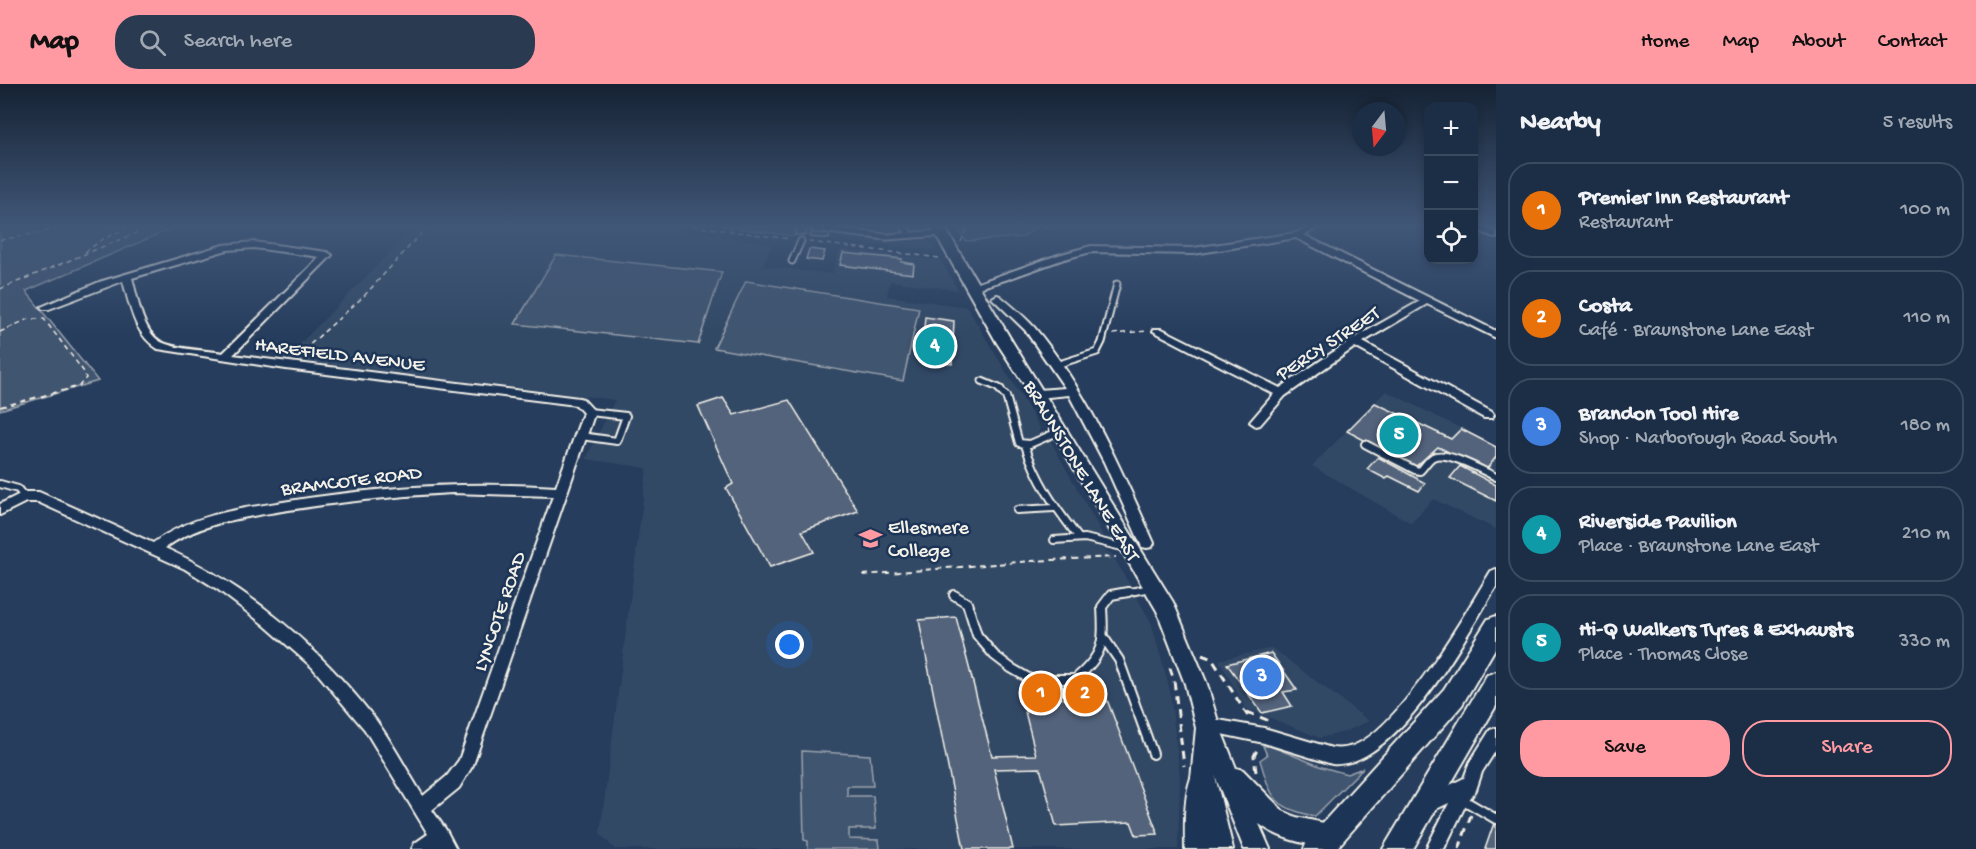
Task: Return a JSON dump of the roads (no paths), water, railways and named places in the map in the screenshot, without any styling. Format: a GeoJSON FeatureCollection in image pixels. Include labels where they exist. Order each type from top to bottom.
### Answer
{"type":"FeatureCollection","features":[{"type":"Feature","properties":{"kind":"main road"},"geometry":{"type":"LineString","coordinates":[[1324,842],[1453,697],[1496,627]]}},
{"type":"Feature","properties":{"kind":"main road"},"geometry":{"type":"LineString","coordinates":[[1398,849],[1496,683]]}},
{"type":"Feature","properties":{"kind":"main road"},"geometry":{"type":"LineString","coordinates":[[1199,849],[1199,807],[1215,775]]}},
{"type":"Feature","properties":{"kind":"street"},"geometry":{"type":"LineString","coordinates":[[46,306],[102,284],[177,262]]}},
{"type":"Feature","properties":{"kind":"street"},"geometry":{"type":"LineString","coordinates":[[226,356],[320,262]]}},
{"type":"Feature","properties":{"kind":"street","name":"BRAUNSTONE LANE EAST"},"geometry":{"type":"LineString","coordinates":[[958,262],[1060,431],[1125,552],[1154,588],[1166,608],[1183,648],[1207,725],[1215,775],[1221,849]]}},
{"type":"Feature","properties":{"kind":"street"},"geometry":{"type":"LineString","coordinates":[[972,287],[993,282],[1048,262]]}},
{"type":"Feature","properties":{"kind":"street"},"geometry":{"type":"LineString","coordinates":[[1349,262],[1496,335]]}},
{"type":"Feature","properties":{"kind":"street","name":"HAREFIELD AVENUE"},"geometry":{"type":"LineString","coordinates":[[127,277],[145,332],[154,344],[286,366],[579,402],[589,412]]}},
{"type":"Feature","properties":{"kind":"street"},"geometry":{"type":"LineString","coordinates":[[997,298],[1033,333],[1056,366],[1119,478],[1148,543]]}},
{"type":"Feature","properties":{"kind":"street","name":"PERCY STREET"},"geometry":{"type":"LineString","coordinates":[[1256,422],[1281,393],[1355,342],[1426,301]]}},
{"type":"Feature","properties":{"kind":"street"},"geometry":{"type":"LineString","coordinates":[[1158,331],[1281,393]]}},
{"type":"Feature","properties":{"kind":"street"},"geometry":{"type":"LineString","coordinates":[[1355,342],[1488,415]]}},
{"type":"Feature","properties":{"kind":"street"},"geometry":{"type":"LineString","coordinates":[[1038,394],[1071,391]]}},
{"type":"Feature","properties":{"kind":"street","name":"LYNCOTE ROAD"},"geometry":{"type":"LineString","coordinates":[[423,807],[453,782],[465,765],[589,412]]}},
{"type":"Feature","properties":{"kind":"street","name":"BRAMCOTE ROAD"},"geometry":{"type":"LineString","coordinates":[[155,548],[170,536],[204,523],[313,501],[441,488],[514,488],[559,492]]}},
{"type":"Feature","properties":{"kind":"street"},"geometry":{"type":"LineString","coordinates":[[0,510],[24,497],[39,497],[189,565],[222,585],[268,620],[317,662],[370,725],[444,842],[421,849]]}},
{"type":"Feature","properties":{"kind":"street"},"geometry":{"type":"LineString","coordinates":[[1207,725],[1252,731],[1328,756],[1342,757],[1355,754],[1388,732],[1420,694],[1496,575]]}},
{"type":"Feature","properties":{"kind":"street"},"geometry":{"type":"LineString","coordinates":[[1435,849],[1460,798],[1470,784],[1476,768],[1496,735]]}},
{"type":"Feature","properties":{"kind":"street"},"geometry":{"type":"LineString","coordinates":[[1215,775],[1282,826],[1324,842]]}},
{"type":"Feature","properties":{"kind":"street","name":"BRAUNSTONE LANE EAST"},"geometry":{"type":"LineString","coordinates":[[1215,775],[1257,849]]}},
{"type":"Feature","properties":{"kind":"street"},"geometry":{"type":"LineString","coordinates":[[1423,807],[1470,784]]}},
{"type":"Feature","properties":{"kind":"lane"},"geometry":{"type":"LineString","coordinates":[[1056,366],[1097,352],[1118,284]]}},
{"type":"Feature","properties":{"kind":"lane"},"geometry":{"type":"LineString","coordinates":[[982,381],[994,383],[1003,388],[1019,443],[1025,445],[1035,442],[1048,432],[1060,431]]}},
{"type":"Feature","properties":{"kind":"lane"},"geometry":{"type":"LineString","coordinates":[[580,436],[617,441],[627,416],[589,412]]}},
{"type":"Feature","properties":{"kind":"lane"},"geometry":{"type":"LineString","coordinates":[[1365,444],[1415,470],[1420,471],[1433,456],[1438,456],[1457,459],[1496,477]]}},
{"type":"Feature","properties":{"kind":"lane"},"geometry":{"type":"LineString","coordinates":[[1025,445],[1030,465],[1054,508],[1079,538]]}},
{"type":"Feature","properties":{"kind":"lane"},"geometry":{"type":"LineString","coordinates":[[0,484],[18,489],[24,497]]}},
{"type":"Feature","properties":{"kind":"lane"},"geometry":{"type":"LineString","coordinates":[[1017,510],[1054,508]]}},
{"type":"Feature","properties":{"kind":"lane"},"geometry":{"type":"LineString","coordinates":[[1054,540],[1079,538],[1100,542],[1125,552]]}},
{"type":"Feature","properties":{"kind":"lane"},"geometry":{"type":"LineString","coordinates":[[954,595],[967,603],[976,635],[994,655],[1030,679],[1075,679],[1100,653],[1104,638],[1102,607],[1110,595],[1154,588]]}},
{"type":"Feature","properties":{"kind":"lane"},"geometry":{"type":"LineString","coordinates":[[1104,638],[1119,660],[1153,754]]}},
{"type":"Feature","properties":{"kind":"lane"},"geometry":{"type":"LineString","coordinates":[[1460,798],[1496,819]]}},
{"type":"Feature","properties":{"kind":"place","name":"Riverside Pavilion"},"geometry":{"type":"Point","coordinates":[935,346]}},
{"type":"Feature","properties":{"kind":"place","name":"Hi-Q Walkers Tyres & Exhausts"},"geometry":{"type":"Point","coordinates":[1399,435]}},
{"type":"Feature","properties":{"kind":"place","name":"Ellesmere College"},"geometry":{"type":"Point","coordinates":[870,538]}},
{"type":"Feature","properties":{"kind":"place","name":"Brandon Tool Hire"},"geometry":{"type":"Point","coordinates":[1262,677]}},
{"type":"Feature","properties":{"kind":"place","name":"Premier Inn Restaurant"},"geometry":{"type":"Point","coordinates":[1041,693]}},
{"type":"Feature","properties":{"kind":"place","name":"Costa"},"geometry":{"type":"Point","coordinates":[1085,694]}}]}
